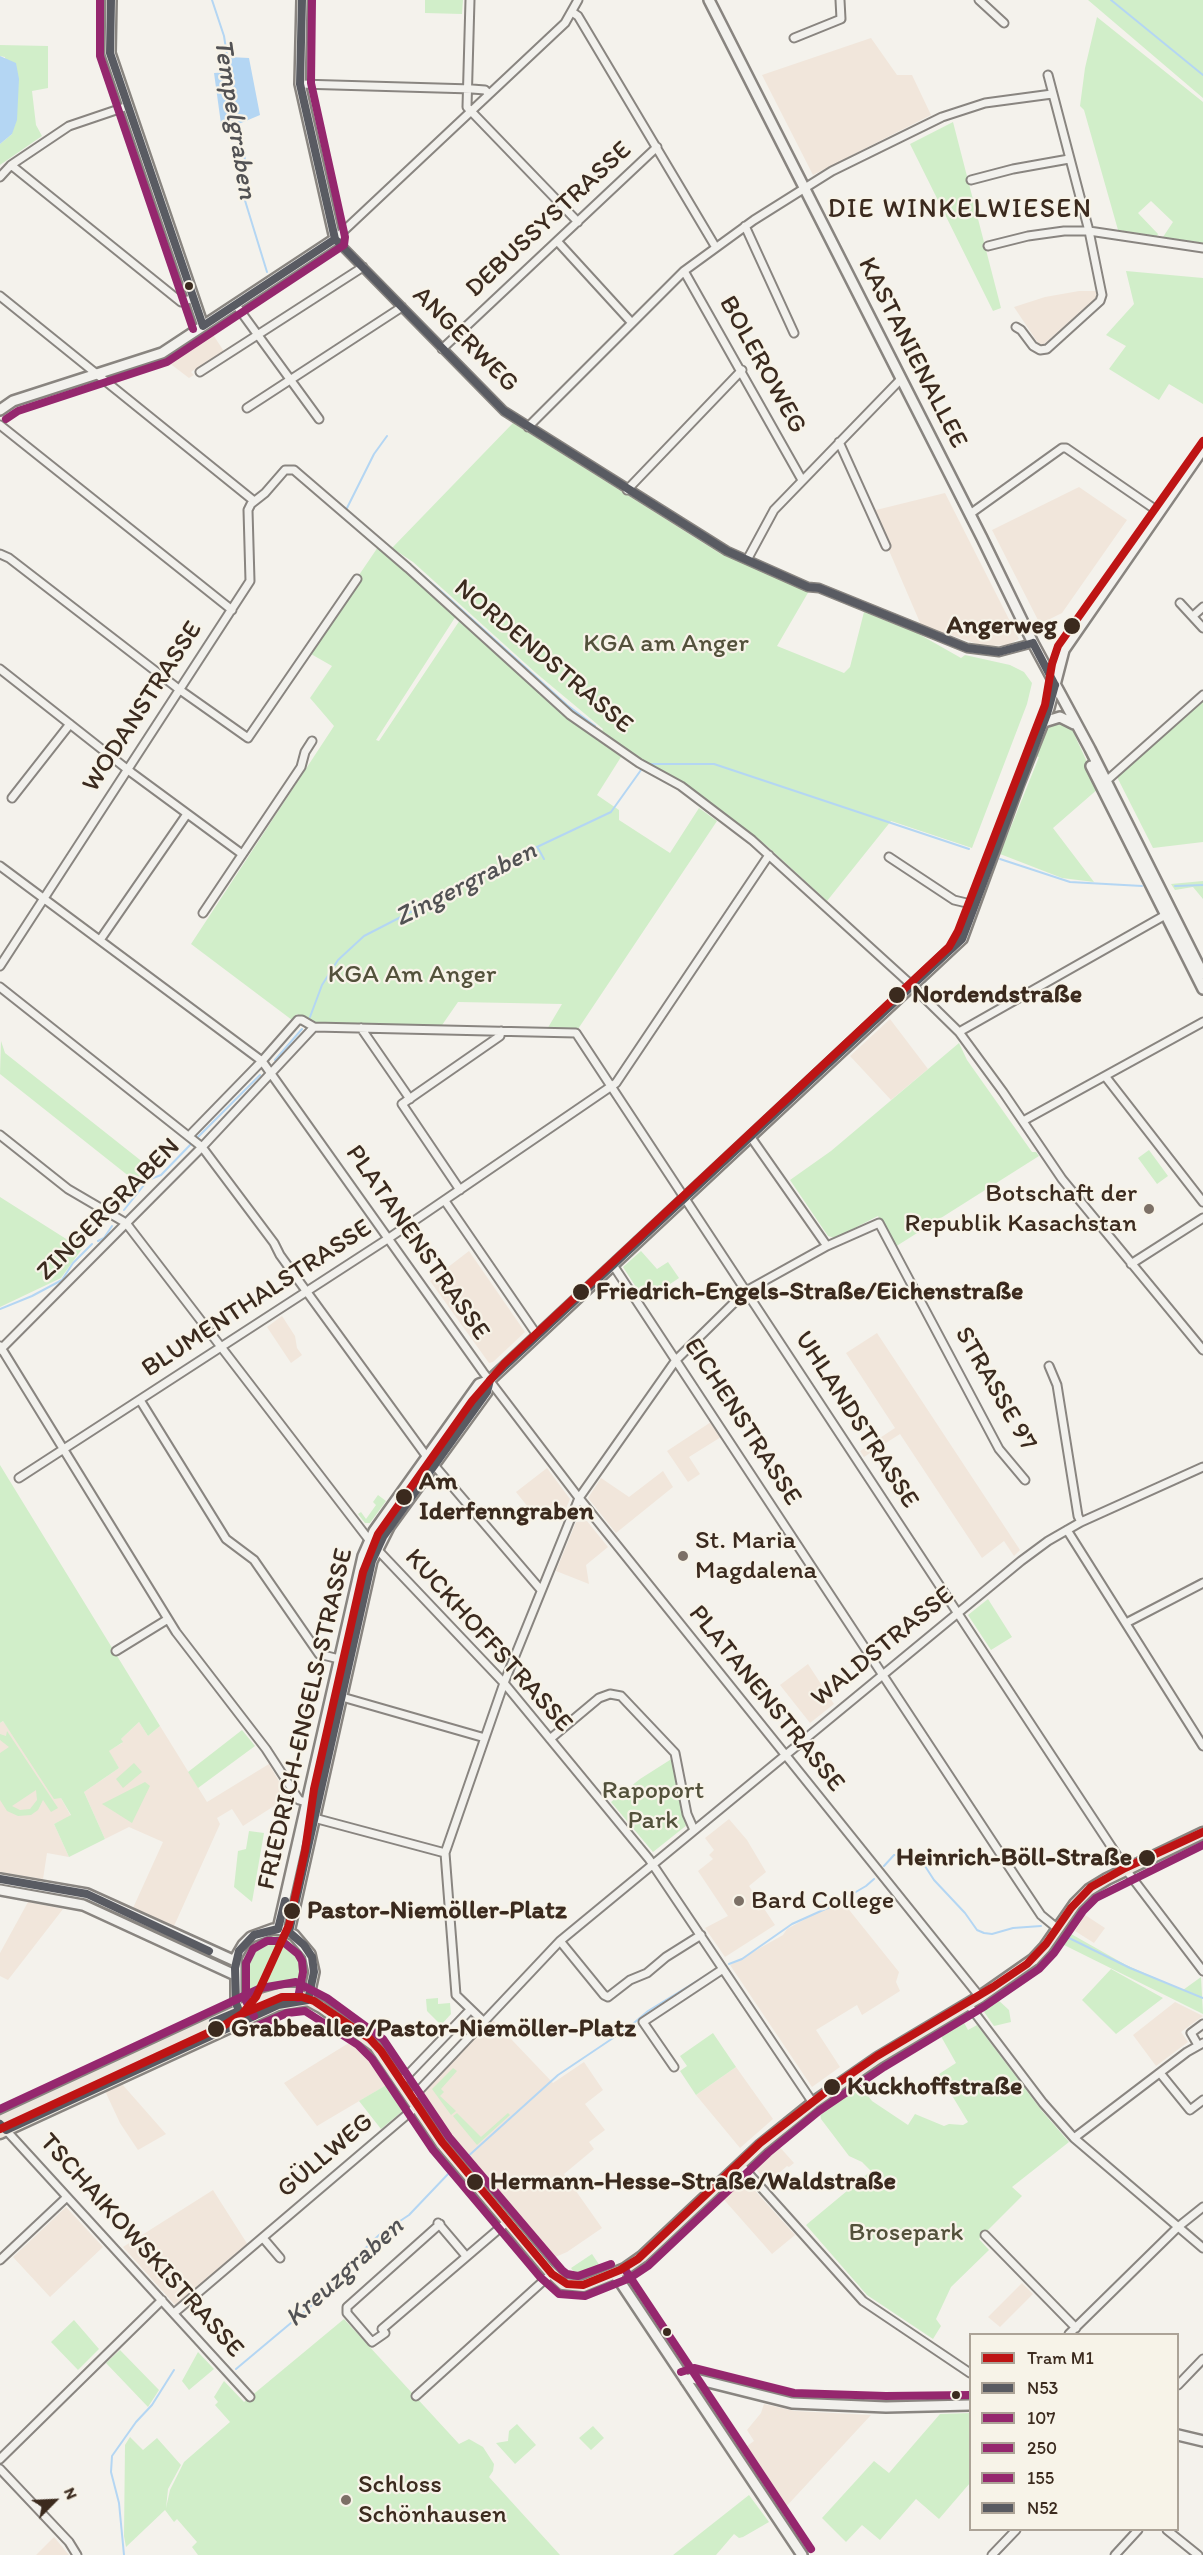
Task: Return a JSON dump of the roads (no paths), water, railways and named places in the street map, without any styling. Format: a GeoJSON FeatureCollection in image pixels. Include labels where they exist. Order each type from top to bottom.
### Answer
{"type":"FeatureCollection","features":[{"type":"Feature","properties":{"kind":"main road"},"geometry":{"type":"LineString","coordinates":[[111,0],[110,53],[203,326]]}},
{"type":"Feature","properties":{"kind":"main road"},"geometry":{"type":"LineString","coordinates":[[0,410],[13,401],[162,352],[334,239],[300,84],[302,0]]}},
{"type":"Feature","properties":{"kind":"main road","name":"KASTANIENALLEE"},"geometry":{"type":"LineString","coordinates":[[709,0],[970,514],[1203,989]]}},
{"type":"Feature","properties":{"kind":"main road","name":"FRIEDRICH-ENGELS-STRASSE"},"geometry":{"type":"LineString","coordinates":[[278,1929],[363,1556],[369,1540],[479,1384],[490,1380],[962,939],[1044,722],[1066,645],[1203,449]]}},
{"type":"Feature","properties":{"kind":"main road"},"geometry":{"type":"LineString","coordinates":[[1044,722],[1060,717],[1075,725]]}},
{"type":"Feature","properties":{"kind":"main road","name":"KASTANIENALLEE"},"geometry":{"type":"LineString","coordinates":[[1168,914],[1203,974]]}},
{"type":"Feature","properties":{"kind":"main road","name":"FRIEDRICH-ENGELS-STRASSE"},"geometry":{"type":"LineString","coordinates":[[289,1932],[377,1550],[389,1527],[488,1392],[490,1380]]}},
{"type":"Feature","properties":{"kind":"main road"},"geometry":{"type":"LineString","coordinates":[[1,2127],[241,2015],[269,1997],[286,1992],[295,1993],[369,2040],[380,2052],[441,2144],[549,2272],[563,2284],[579,2287],[615,2274],[642,2256],[740,2164],[813,2103],[878,2058],[980,1997],[1034,1960],[1089,1890],[1203,1833]]}},
{"type":"Feature","properties":{"kind":"main road"},"geometry":{"type":"LineString","coordinates":[[0,1879],[87,1894],[235,1961]]}},
{"type":"Feature","properties":{"kind":"main road"},"geometry":{"type":"LineString","coordinates":[[0,1890],[83,1905],[235,1975]]}},
{"type":"Feature","properties":{"kind":"main road"},"geometry":{"type":"LineString","coordinates":[[241,2015],[236,2003],[235,1961],[243,1945],[251,1937],[263,1931],[278,1929],[289,1932],[304,1945],[312,1957],[315,1972],[308,2000]]}},
{"type":"Feature","properties":{"kind":"main road"},"geometry":{"type":"LineString","coordinates":[[615,2274],[801,2555]]}},
{"type":"Feature","properties":{"kind":"main road"},"geometry":{"type":"LineString","coordinates":[[686,2381],[692,2378],[792,2403],[886,2407],[969,2405]]}},
{"type":"Feature","properties":{"kind":"main road"},"geometry":{"type":"LineString","coordinates":[[1179,2435],[1203,2441]]}},
{"type":"Feature","properties":{"kind":"street"},"geometry":{"type":"LineString","coordinates":[[470,0],[467,107],[578,222]]}},
{"type":"Feature","properties":{"kind":"street"},"geometry":{"type":"LineString","coordinates":[[334,239],[345,232],[565,23],[578,0]]}},
{"type":"Feature","properties":{"kind":"street"},"geometry":{"type":"LineString","coordinates":[[794,38],[841,19],[840,0]]}},
{"type":"Feature","properties":{"kind":"street"},"geometry":{"type":"LineString","coordinates":[[980,0],[1004,23]]}},
{"type":"Feature","properties":{"kind":"street"},"geometry":{"type":"LineString","coordinates":[[572,12],[578,16],[716,246]]}},
{"type":"Feature","properties":{"kind":"street"},"geometry":{"type":"LineString","coordinates":[[1016,327],[1033,346],[1040,350],[1047,349],[1100,301],[1101,288],[1089,231],[1048,75]]}},
{"type":"Feature","properties":{"kind":"street"},"geometry":{"type":"LineString","coordinates":[[300,84],[468,89],[485,90],[489,94]]}},
{"type":"Feature","properties":{"kind":"street"},"geometry":{"type":"LineString","coordinates":[[528,427],[684,271],[716,246],[804,188],[842,166],[956,112],[985,103],[1052,94]]}},
{"type":"Feature","properties":{"kind":"street"},"geometry":{"type":"LineString","coordinates":[[0,177],[11,165],[69,126],[128,106]]}},
{"type":"Feature","properties":{"kind":"street","name":"DEBUSSYSTRASSE"},"geometry":{"type":"LineString","coordinates":[[442,349],[657,147]]}},
{"type":"Feature","properties":{"kind":"street"},"geometry":{"type":"LineString","coordinates":[[971,180],[1013,169],[1069,159]]}},
{"type":"Feature","properties":{"kind":"street"},"geometry":{"type":"LineString","coordinates":[[11,165],[181,302],[194,298]]}},
{"type":"Feature","properties":{"kind":"street"},"geometry":{"type":"LineString","coordinates":[[745,226],[794,333]]}},
{"type":"Feature","properties":{"kind":"street"},"geometry":{"type":"LineString","coordinates":[[988,246],[1028,236],[1064,231],[1089,231],[1203,248]]}},
{"type":"Feature","properties":{"kind":"street","name":"ANGERWEG"},"geometry":{"type":"LineString","coordinates":[[334,239],[504,411],[727,551],[808,587],[819,588],[967,648],[999,652],[1032,643]]}},
{"type":"Feature","properties":{"kind":"street"},"geometry":{"type":"LineString","coordinates":[[557,241],[633,323]]}},
{"type":"Feature","properties":{"kind":"street"},"geometry":{"type":"LineString","coordinates":[[200,372],[363,267]]}},
{"type":"Feature","properties":{"kind":"street","name":"BOLEROWEG"},"geometry":{"type":"LineString","coordinates":[[684,271],[742,370],[802,480]]}},
{"type":"Feature","properties":{"kind":"street"},"geometry":{"type":"LineString","coordinates":[[0,296],[254,501]]}},
{"type":"Feature","properties":{"kind":"street"},"geometry":{"type":"LineString","coordinates":[[236,305],[319,419]]}},
{"type":"Feature","properties":{"kind":"street"},"geometry":{"type":"LineString","coordinates":[[247,408],[402,307]]}},
{"type":"Feature","properties":{"kind":"street"},"geometry":{"type":"LineString","coordinates":[[627,490],[742,370]]}},
{"type":"Feature","properties":{"kind":"street"},"geometry":{"type":"LineString","coordinates":[[747,560],[774,510],[901,379]]}},
{"type":"Feature","properties":{"kind":"street"},"geometry":{"type":"LineString","coordinates":[[0,425],[232,610]]}},
{"type":"Feature","properties":{"kind":"street"},"geometry":{"type":"LineString","coordinates":[[839,442],[886,546]]}},
{"type":"Feature","properties":{"kind":"street"},"geometry":{"type":"LineString","coordinates":[[970,514],[1062,448],[1066,448],[1159,512]]}},
{"type":"Feature","properties":{"kind":"street","name":"NORDENDSTRASSE"},"geometry":{"type":"LineString","coordinates":[[254,501],[265,494],[289,468],[294,470],[408,568],[570,715],[639,763],[681,786],[753,840],[959,1032],[1062,1179],[1203,1350]]}},
{"type":"Feature","properties":{"kind":"street","name":"WODANSTRASSE"},"geometry":{"type":"LineString","coordinates":[[0,966],[250,581],[248,510],[254,501]]}},
{"type":"Feature","properties":{"kind":"street"},"geometry":{"type":"LineString","coordinates":[[0,554],[9,558],[180,690],[249,738],[357,579]]}},
{"type":"Feature","properties":{"kind":"street"},"geometry":{"type":"LineString","coordinates":[[1180,603],[1203,628]]}},
{"type":"Feature","properties":{"kind":"street"},"geometry":{"type":"LineString","coordinates":[[1193,616],[1203,607]]}},
{"type":"Feature","properties":{"kind":"street"},"geometry":{"type":"LineString","coordinates":[[0,670],[127,769],[242,854]]}},
{"type":"Feature","properties":{"kind":"street"},"geometry":{"type":"LineString","coordinates":[[1103,784],[1203,695]]}},
{"type":"Feature","properties":{"kind":"street"},"geometry":{"type":"LineString","coordinates":[[12,798],[70,724]]}},
{"type":"Feature","properties":{"kind":"street"},"geometry":{"type":"LineString","coordinates":[[203,913],[301,767],[305,752],[312,741]]}},
{"type":"Feature","properties":{"kind":"street"},"geometry":{"type":"LineString","coordinates":[[100,940],[187,814]]}},
{"type":"Feature","properties":{"kind":"street","name":"BLUMENTHALSTRASSE"},"geometry":{"type":"LineString","coordinates":[[19,1478],[307,1293],[611,1086],[642,1045],[769,855]]}},
{"type":"Feature","properties":{"kind":"street"},"geometry":{"type":"LineString","coordinates":[[890,857],[954,900],[975,905]]}},
{"type":"Feature","properties":{"kind":"street"},"geometry":{"type":"LineString","coordinates":[[0,866],[262,1061],[272,1073]]}},
{"type":"Feature","properties":{"kind":"street"},"geometry":{"type":"LineString","coordinates":[[959,1032],[1168,914]]}},
{"type":"Feature","properties":{"kind":"street"},"geometry":{"type":"LineString","coordinates":[[0,987],[195,1141],[274,1243],[280,1256],[427,1456]]}},
{"type":"Feature","properties":{"kind":"street","name":"ZINGERGRABEN"},"geometry":{"type":"LineString","coordinates":[[1,1348],[126,1222],[298,1020],[303,1020],[313,1026],[272,1073],[195,1141]]}},
{"type":"Feature","properties":{"kind":"street"},"geometry":{"type":"LineString","coordinates":[[1023,1121],[1203,1022]]}},
{"type":"Feature","properties":{"kind":"street","name":"UHLANDSTRASSE"},"geometry":{"type":"LineString","coordinates":[[313,1026],[576,1033],[1126,1870]]}},
{"type":"Feature","properties":{"kind":"street"},"geometry":{"type":"LineString","coordinates":[[361,1028],[410,1099]]}},
{"type":"Feature","properties":{"kind":"street"},"geometry":{"type":"LineString","coordinates":[[460,1190],[402,1107],[500,1036],[501,1031]]}},
{"type":"Feature","properties":{"kind":"street","name":"PLATANENSTRASSE"},"geometry":{"type":"LineString","coordinates":[[272,1073],[490,1380],[579,1498],[980,1997]]}},
{"type":"Feature","properties":{"kind":"street"},"geometry":{"type":"LineString","coordinates":[[1105,1076],[1203,1202]]}},
{"type":"Feature","properties":{"kind":"street","name":"KUCKHOFFSTRASSE"},"geometry":{"type":"LineString","coordinates":[[0,1136],[80,1197],[126,1222],[377,1550],[504,1683],[653,1864],[813,2103]]}},
{"type":"Feature","properties":{"kind":"street"},"geometry":{"type":"LineString","coordinates":[[484,2022],[456,1995],[445,1853],[504,1683],[579,1498],[676,1360],[746,1291],[827,1246],[750,1136]]}},
{"type":"Feature","properties":{"kind":"street"},"geometry":{"type":"LineString","coordinates":[[445,1201],[537,1335]]}},
{"type":"Feature","properties":{"kind":"street"},"geometry":{"type":"LineString","coordinates":[[1131,1264],[1203,1218]]}},
{"type":"Feature","properties":{"kind":"street","name":"STRASSE 97"},"geometry":{"type":"LineString","coordinates":[[827,1246],[879,1223],[999,1449],[1025,1480]]}},
{"type":"Feature","properties":{"kind":"street","name":"EICHENSTRASSE"},"geometry":{"type":"LineString","coordinates":[[613,1265],[1041,1915],[1058,1929]]}},
{"type":"Feature","properties":{"kind":"street"},"geometry":{"type":"LineString","coordinates":[[1,1348],[65,1448],[168,1619],[266,1749],[299,1800],[306,1802],[314,1818],[445,1853]]}},
{"type":"Feature","properties":{"kind":"street"},"geometry":{"type":"LineString","coordinates":[[1049,1366],[1057,1385],[1078,1516],[1081,1522]]}},
{"type":"Feature","properties":{"kind":"street"},"geometry":{"type":"LineString","coordinates":[[140,1400],[226,1539],[254,1560],[319,1654],[339,1659]]}},
{"type":"Feature","properties":{"kind":"street"},"geometry":{"type":"LineString","coordinates":[[434,1465],[542,1590]]}},
{"type":"Feature","properties":{"kind":"street","name":"WALDSTRASSE"},"geometry":{"type":"LineString","coordinates":[[413,2103],[484,2022],[560,1941],[958,1613],[1048,1541],[1081,1522],[1203,1467]]}},
{"type":"Feature","properties":{"kind":"street"},"geometry":{"type":"LineString","coordinates":[[1067,1530],[1203,1746]]}},
{"type":"Feature","properties":{"kind":"street"},"geometry":{"type":"LineString","coordinates":[[1126,1623],[1203,1583]]}},
{"type":"Feature","properties":{"kind":"street"},"geometry":{"type":"LineString","coordinates":[[116,1651],[168,1619]]}},
{"type":"Feature","properties":{"kind":"street"},"geometry":{"type":"LineString","coordinates":[[550,1739],[599,1698],[610,1694],[621,1696],[675,1753],[687,1814],[694,1830]]}},
{"type":"Feature","properties":{"kind":"street"},"geometry":{"type":"LineString","coordinates":[[342,1698],[485,1738]]}},
{"type":"Feature","properties":{"kind":"street"},"geometry":{"type":"LineString","coordinates":[[1195,1732],[1203,1727]]}},
{"type":"Feature","properties":{"kind":"street"},"geometry":{"type":"LineString","coordinates":[[1126,1870],[1203,1971]]}},
{"type":"Feature","properties":{"kind":"street"},"geometry":{"type":"LineString","coordinates":[[560,1941],[604,1995],[608,1996],[630,1980],[647,1973],[666,1957],[701,1935]]}},
{"type":"Feature","properties":{"kind":"street"},"geometry":{"type":"LineString","coordinates":[[674,2067],[643,2022],[723,1969]]}},
{"type":"Feature","properties":{"kind":"street"},"geometry":{"type":"LineString","coordinates":[[968,2004],[1043,2103],[1074,2138],[1203,2248]]}},
{"type":"Feature","properties":{"kind":"street"},"geometry":{"type":"LineString","coordinates":[[400,2083],[470,2010]]}},
{"type":"Feature","properties":{"kind":"street"},"geometry":{"type":"LineString","coordinates":[[1074,2138],[1200,2044],[1191,2032],[1203,2024]]}},
{"type":"Feature","properties":{"kind":"street"},"geometry":{"type":"LineString","coordinates":[[1160,2073],[1190,2110],[1203,2100]]}},
{"type":"Feature","properties":{"kind":"street","name":"GÜLLWEG"},"geometry":{"type":"LineString","coordinates":[[174,2313],[263,2238],[413,2103]]}},
{"type":"Feature","properties":{"kind":"street","name":"TSCHAIKOWSKISTRASSE"},"geometry":{"type":"LineString","coordinates":[[1,2127],[250,2397]]}},
{"type":"Feature","properties":{"kind":"street"},"geometry":{"type":"LineString","coordinates":[[740,2164],[863,2301],[969,2372]]}},
{"type":"Feature","properties":{"kind":"street"},"geometry":{"type":"LineString","coordinates":[[0,2260],[67,2197]]}},
{"type":"Feature","properties":{"kind":"street"},"geometry":{"type":"LineString","coordinates":[[1070,2333],[1178,2226],[1203,2207]]}},
{"type":"Feature","properties":{"kind":"street"},"geometry":{"type":"LineString","coordinates":[[466,2256],[439,2223],[347,2307],[347,2313],[372,2342],[385,2333],[382,2330],[507,2222]]}},
{"type":"Feature","properties":{"kind":"street"},"geometry":{"type":"LineString","coordinates":[[985,2235],[1076,2328]]}},
{"type":"Feature","properties":{"kind":"street"},"geometry":{"type":"LineString","coordinates":[[263,2238],[280,2258]]}},
{"type":"Feature","properties":{"kind":"street"},"geometry":{"type":"LineString","coordinates":[[416,2396],[549,2272]]}},
{"type":"Feature","properties":{"kind":"street"},"geometry":{"type":"LineString","coordinates":[[0,2459],[162,2300]]}},
{"type":"Feature","properties":{"kind":"street"},"geometry":{"type":"LineString","coordinates":[[1179,2384],[1203,2360]]}},
{"type":"Feature","properties":{"kind":"street"},"geometry":{"type":"LineString","coordinates":[[0,2469],[69,2542],[77,2555]]}},
{"type":"Feature","properties":{"kind":"street"},"geometry":{"type":"LineString","coordinates":[[992,2555],[1014,2531]]}},
{"type":"Feature","properties":{"kind":"street"},"geometry":{"type":"LineString","coordinates":[[1115,2555],[1136,2531]]}},
{"type":"Feature","properties":{"kind":"street"},"geometry":{"type":"LineString","coordinates":[[1169,2531],[1198,2555]]}},
{"type":"Feature","properties":{"kind":"water"},"geometry":{"type":"Polygon","coordinates":[[[0,56],[16,63],[19,79],[17,120],[12,134],[0,144],[0,56]]]}},
{"type":"Feature","properties":{"kind":"water"},"geometry":{"type":"Polygon","coordinates":[[[229,57],[249,58],[260,115],[222,131],[214,73],[232,72],[229,57]]]}},
{"type":"Feature","properties":{"kind":"waterway","name":"Tempelgraben"},"geometry":{"type":"LineString","coordinates":[[212,0],[224,36],[230,75]]}},
{"type":"Feature","properties":{"kind":"waterway"},"geometry":{"type":"LineString","coordinates":[[1111,0],[1203,75]]}},
{"type":"Feature","properties":{"kind":"waterway","name":"Tempelgraben"},"geometry":{"type":"LineString","coordinates":[[239,125],[245,160],[239,181],[267,272]]}},
{"type":"Feature","properties":{"kind":"waterway"},"geometry":{"type":"LineString","coordinates":[[387,436],[374,454],[346,510],[443,593],[567,705],[595,726]]}},
{"type":"Feature","properties":{"kind":"waterway","name":"Zingergraben"},"geometry":{"type":"LineString","coordinates":[[645,764],[714,764],[969,849]]}},
{"type":"Feature","properties":{"kind":"waterway","name":"Zingergraben"},"geometry":{"type":"LineString","coordinates":[[310,1017],[322,985],[338,960],[364,936],[537,847],[611,812],[641,770]]}},
{"type":"Feature","properties":{"kind":"waterway"},"geometry":{"type":"LineString","coordinates":[[538,848],[544,859]]}},
{"type":"Feature","properties":{"kind":"waterway","name":"Zingergraben"},"geometry":{"type":"LineString","coordinates":[[1000,859],[1070,882],[1142,886]]}},
{"type":"Feature","properties":{"kind":"waterway","name":"Zingergraben"},"geometry":{"type":"LineString","coordinates":[[1175,886],[1203,885]]}},
{"type":"Feature","properties":{"kind":"waterway","name":"Zingergraben"},"geometry":{"type":"LineString","coordinates":[[275,1060],[302,1029]]}},
{"type":"Feature","properties":{"kind":"waterway","name":"Zingergraben"},"geometry":{"type":"LineString","coordinates":[[196,1139],[260,1075]]}},
{"type":"Feature","properties":{"kind":"waterway","name":"Zingergraben"},"geometry":{"type":"LineString","coordinates":[[124,1210],[148,1180],[161,1175],[192,1143]]}},
{"type":"Feature","properties":{"kind":"waterway","name":"Zingergraben"},"geometry":{"type":"LineString","coordinates":[[98,1241],[104,1238],[112,1226]]}},
{"type":"Feature","properties":{"kind":"waterway","name":"Zingergraben"},"geometry":{"type":"LineString","coordinates":[[0,1309],[62,1280],[73,1263],[92,1244]]}},
{"type":"Feature","properties":{"kind":"waterway","name":"Kreuzgraben"},"geometry":{"type":"LineString","coordinates":[[884,1866],[894,1855],[904,1855],[923,1863],[934,1880],[965,1913],[977,1930],[984,1933],[992,1934],[1013,1928],[1041,1926]]}},
{"type":"Feature","properties":{"kind":"waterway","name":"Kreuzgraben"},"geometry":{"type":"LineString","coordinates":[[729,1964],[742,1959],[792,1924],[832,1906],[874,1879]]}},
{"type":"Feature","properties":{"kind":"waterway","name":"Kreuzgraben"},"geometry":{"type":"LineString","coordinates":[[1065,1936],[1130,1968],[1203,1998]]}},
{"type":"Feature","properties":{"kind":"waterway","name":"Kreuzgraben"},"geometry":{"type":"LineString","coordinates":[[465,2159],[558,2075],[628,2028],[648,2011],[715,1970]]}},
{"type":"Feature","properties":{"kind":"waterway","name":"Kreuzgraben"},"geometry":{"type":"LineString","coordinates":[[236,2369],[316,2302],[335,2278],[379,2235],[409,2215],[450,2172]]}},
{"type":"Feature","properties":{"kind":"waterway","name":"Kreuzgraben"},"geometry":{"type":"LineString","coordinates":[[124,2555],[119,2503],[111,2472],[112,2456],[136,2422],[152,2405],[174,2370]]}},
{"type":"Feature","properties":{"kind":"tram line","name":"M1"},"geometry":{"type":"LineString","coordinates":[[0,2129],[223,2026],[242,2014],[256,1997],[289,1925],[305,1851],[314,1789],[363,1572],[378,1534],[472,1401],[504,1364],[949,947],[958,931],[1045,705],[1052,664],[1058,646],[1203,441]]}},
{"type":"Feature","properties":{"kind":"tram line","name":"M1"},"geometry":{"type":"LineString","coordinates":[[244,2013],[282,1997],[302,1997],[314,2001],[370,2039],[381,2051],[442,2142],[552,2274],[567,2284],[583,2285],[620,2270],[638,2259],[760,2143],[832,2087],[877,2056],[993,1987],[1027,1964],[1046,1944],[1071,1908],[1091,1887],[1125,1868],[1203,1832]]}},
{"type":"Feature","properties":{"kind":"place","name":"Angerweg"},"geometry":{"type":"Point","coordinates":[1072,626]}},
{"type":"Feature","properties":{"kind":"place","name":"Nordendstraße"},"geometry":{"type":"Point","coordinates":[897,995]}},
{"type":"Feature","properties":{"kind":"place","name":"Botschaft der Republik Kasachstan"},"geometry":{"type":"Point","coordinates":[1149,1209]}},
{"type":"Feature","properties":{"kind":"place","name":"Friedrich-Engels-Straße/Eichenstraße"},"geometry":{"type":"Point","coordinates":[581,1292]}},
{"type":"Feature","properties":{"kind":"place","name":"Am Iderfenngraben"},"geometry":{"type":"Point","coordinates":[404,1497]}},
{"type":"Feature","properties":{"kind":"place","name":"St. Maria Magdalena"},"geometry":{"type":"Point","coordinates":[683,1556]}},
{"type":"Feature","properties":{"kind":"place","name":"Heinrich-Böll-Straße"},"geometry":{"type":"Point","coordinates":[1147,1858]}},
{"type":"Feature","properties":{"kind":"place","name":"Bard College"},"geometry":{"type":"Point","coordinates":[739,1901]}},
{"type":"Feature","properties":{"kind":"place","name":"Pastor-Niemöller-Platz"},"geometry":{"type":"Point","coordinates":[292,1911]}},
{"type":"Feature","properties":{"kind":"place","name":"Grabbeallee/Pastor-Niemöller-Platz"},"geometry":{"type":"Point","coordinates":[216,2029]}},
{"type":"Feature","properties":{"kind":"place","name":"Kuckhoffstraße"},"geometry":{"type":"Point","coordinates":[832,2087]}},
{"type":"Feature","properties":{"kind":"place","name":"Hermann-Hesse-Straße/Waldstraße"},"geometry":{"type":"Point","coordinates":[475,2182]}},
{"type":"Feature","properties":{"kind":"place","name":"Schloss Schönhausen"},"geometry":{"type":"Point","coordinates":[346,2500]}},
{"type":"Feature","properties":{"kind":"district","name":"DIE WINKELWIESEN"},"geometry":{"type":"Point","coordinates":[960,210]}},
{"type":"Feature","properties":{"kind":"park label","name":"KGA am Anger"},"geometry":{"type":"Point","coordinates":[666,644]}},
{"type":"Feature","properties":{"kind":"park label","name":"KGA Am Anger"},"geometry":{"type":"Point","coordinates":[412,975]}},
{"type":"Feature","properties":{"kind":"park label","name":"Rapoport Park"},"geometry":{"type":"Point","coordinates":[653,1806]}},
{"type":"Feature","properties":{"kind":"park label","name":"Brosepark"},"geometry":{"type":"Point","coordinates":[906,2233]}}]}
